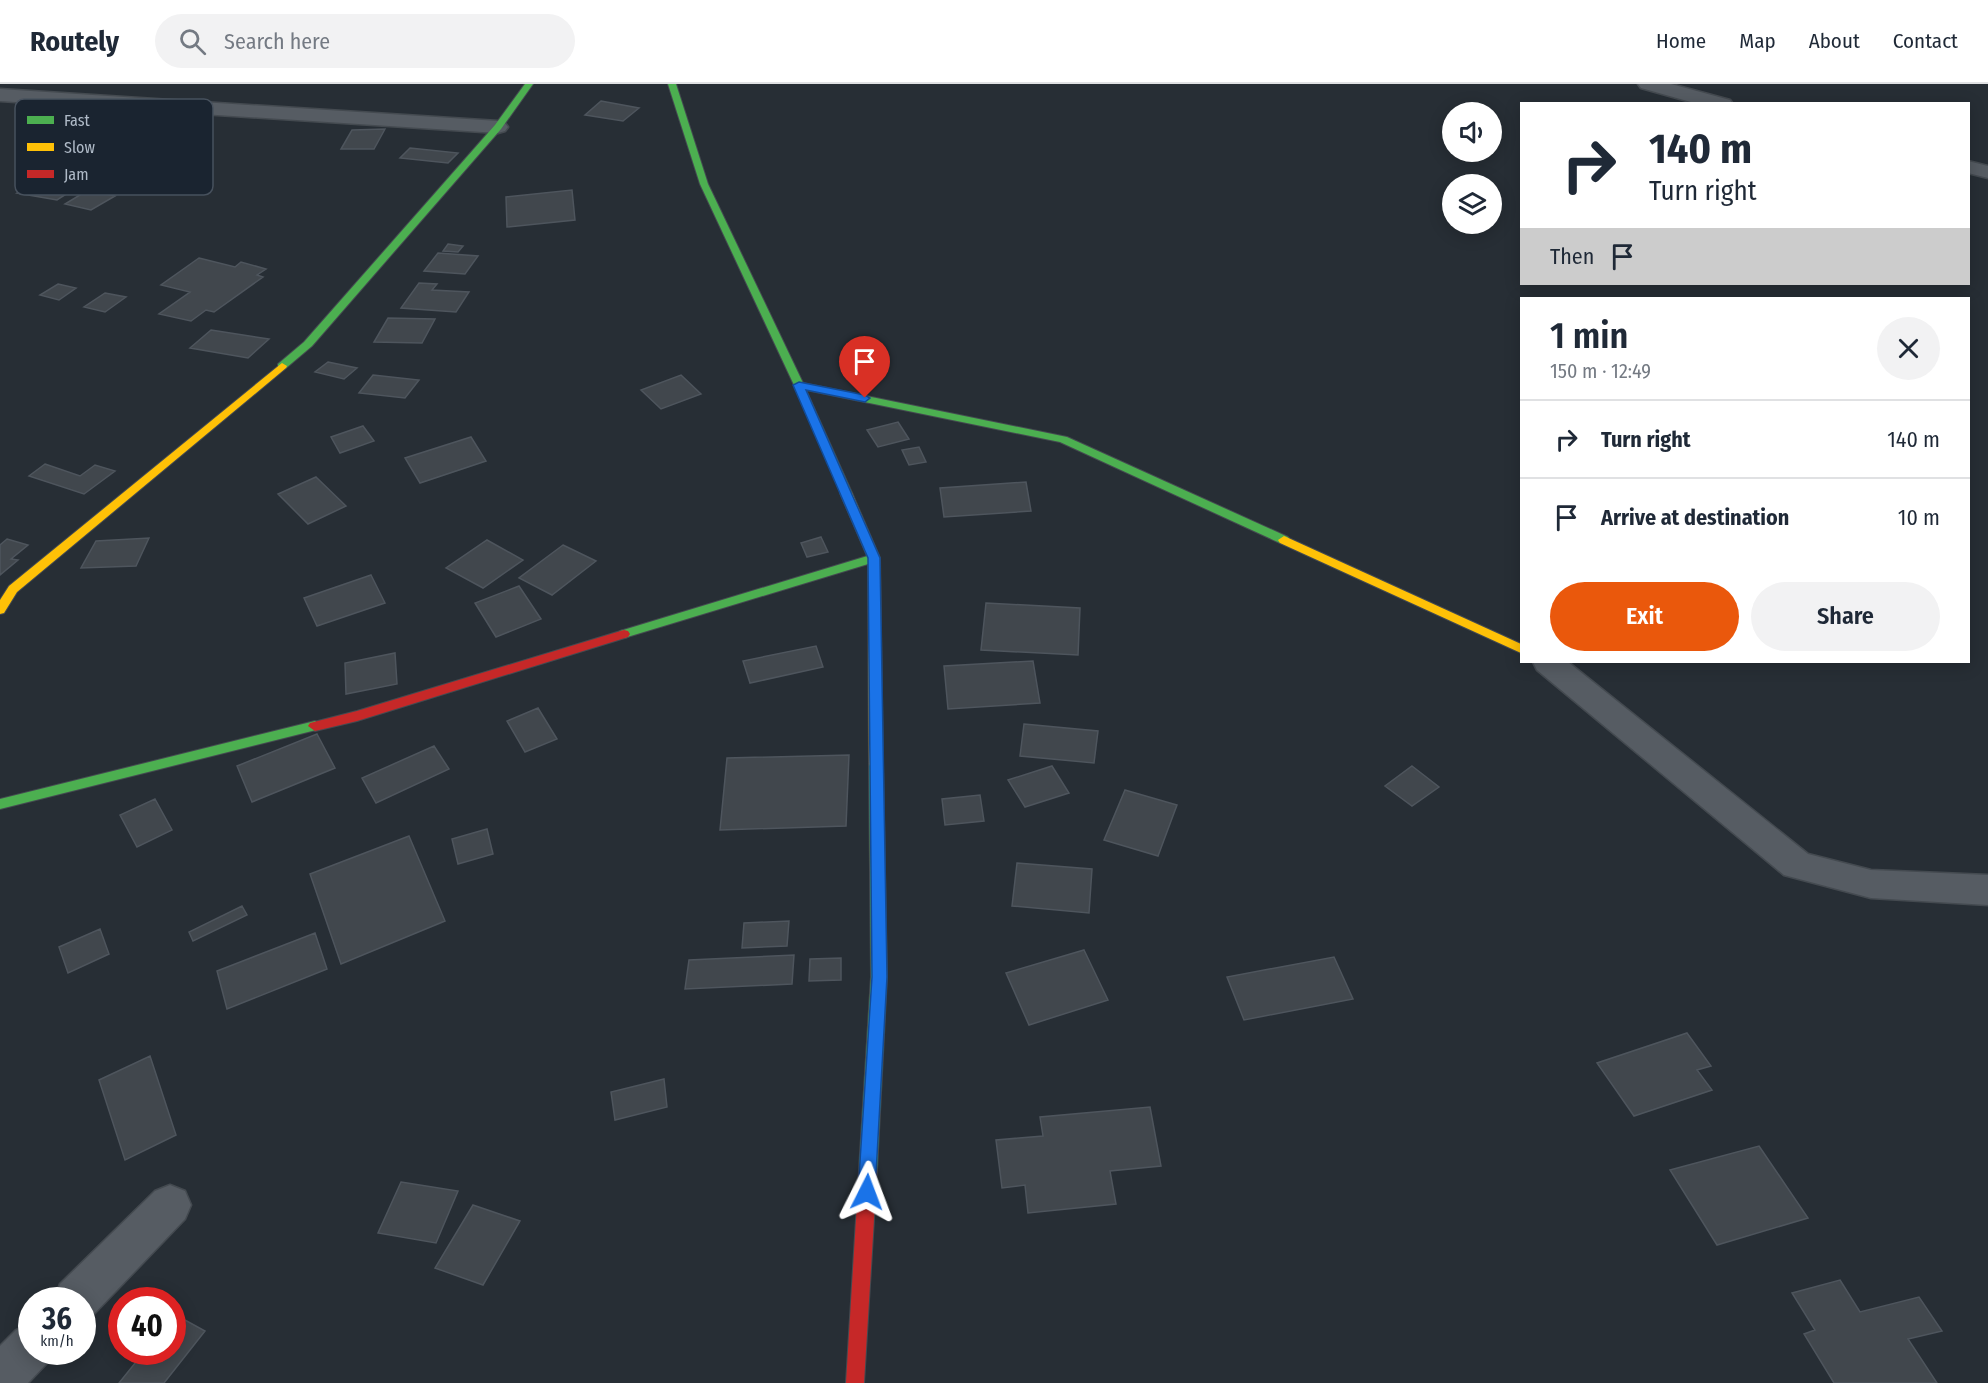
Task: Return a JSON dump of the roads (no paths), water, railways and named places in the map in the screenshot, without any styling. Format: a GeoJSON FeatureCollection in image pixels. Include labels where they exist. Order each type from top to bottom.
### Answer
{"type":"FeatureCollection","features":[{"type":"Feature","properties":{"kind":"street"},"geometry":{"type":"LineString","coordinates":[[0,610],[13,589],[308,344],[498,127],[529,84]]}},
{"type":"Feature","properties":{"kind":"street"},"geometry":{"type":"LineString","coordinates":[[672,84],[704,184],[799,385],[874,558],[879,977],[855,1383]]}},
{"type":"Feature","properties":{"kind":"street"},"geometry":{"type":"LineString","coordinates":[[1648,84],[1716,102]]}},
{"type":"Feature","properties":{"kind":"street"},"geometry":{"type":"LineString","coordinates":[[0,95],[62,99]]}},
{"type":"Feature","properties":{"kind":"street"},"geometry":{"type":"LineString","coordinates":[[213,109],[498,127]]}},
{"type":"Feature","properties":{"kind":"street"},"geometry":{"type":"LineString","coordinates":[[1970,168],[1988,172]]}},
{"type":"Feature","properties":{"kind":"street"},"geometry":{"type":"LineString","coordinates":[[799,385],[1063,439],[1520,649]]}},
{"type":"Feature","properties":{"kind":"street"},"geometry":{"type":"LineString","coordinates":[[0,804],[357,716],[874,558]]}},
{"type":"Feature","properties":{"kind":"street"},"geometry":{"type":"LineString","coordinates":[[1549,663],[1797,865],[1871,884],[1988,890]]}},
{"type":"Feature","properties":{"kind":"street"},"geometry":{"type":"LineString","coordinates":[[89,1287],[170,1205]]}},
{"type":"Feature","properties":{"kind":"street"},"geometry":{"type":"LineString","coordinates":[[0,1378],[18,1360]]}}]}
